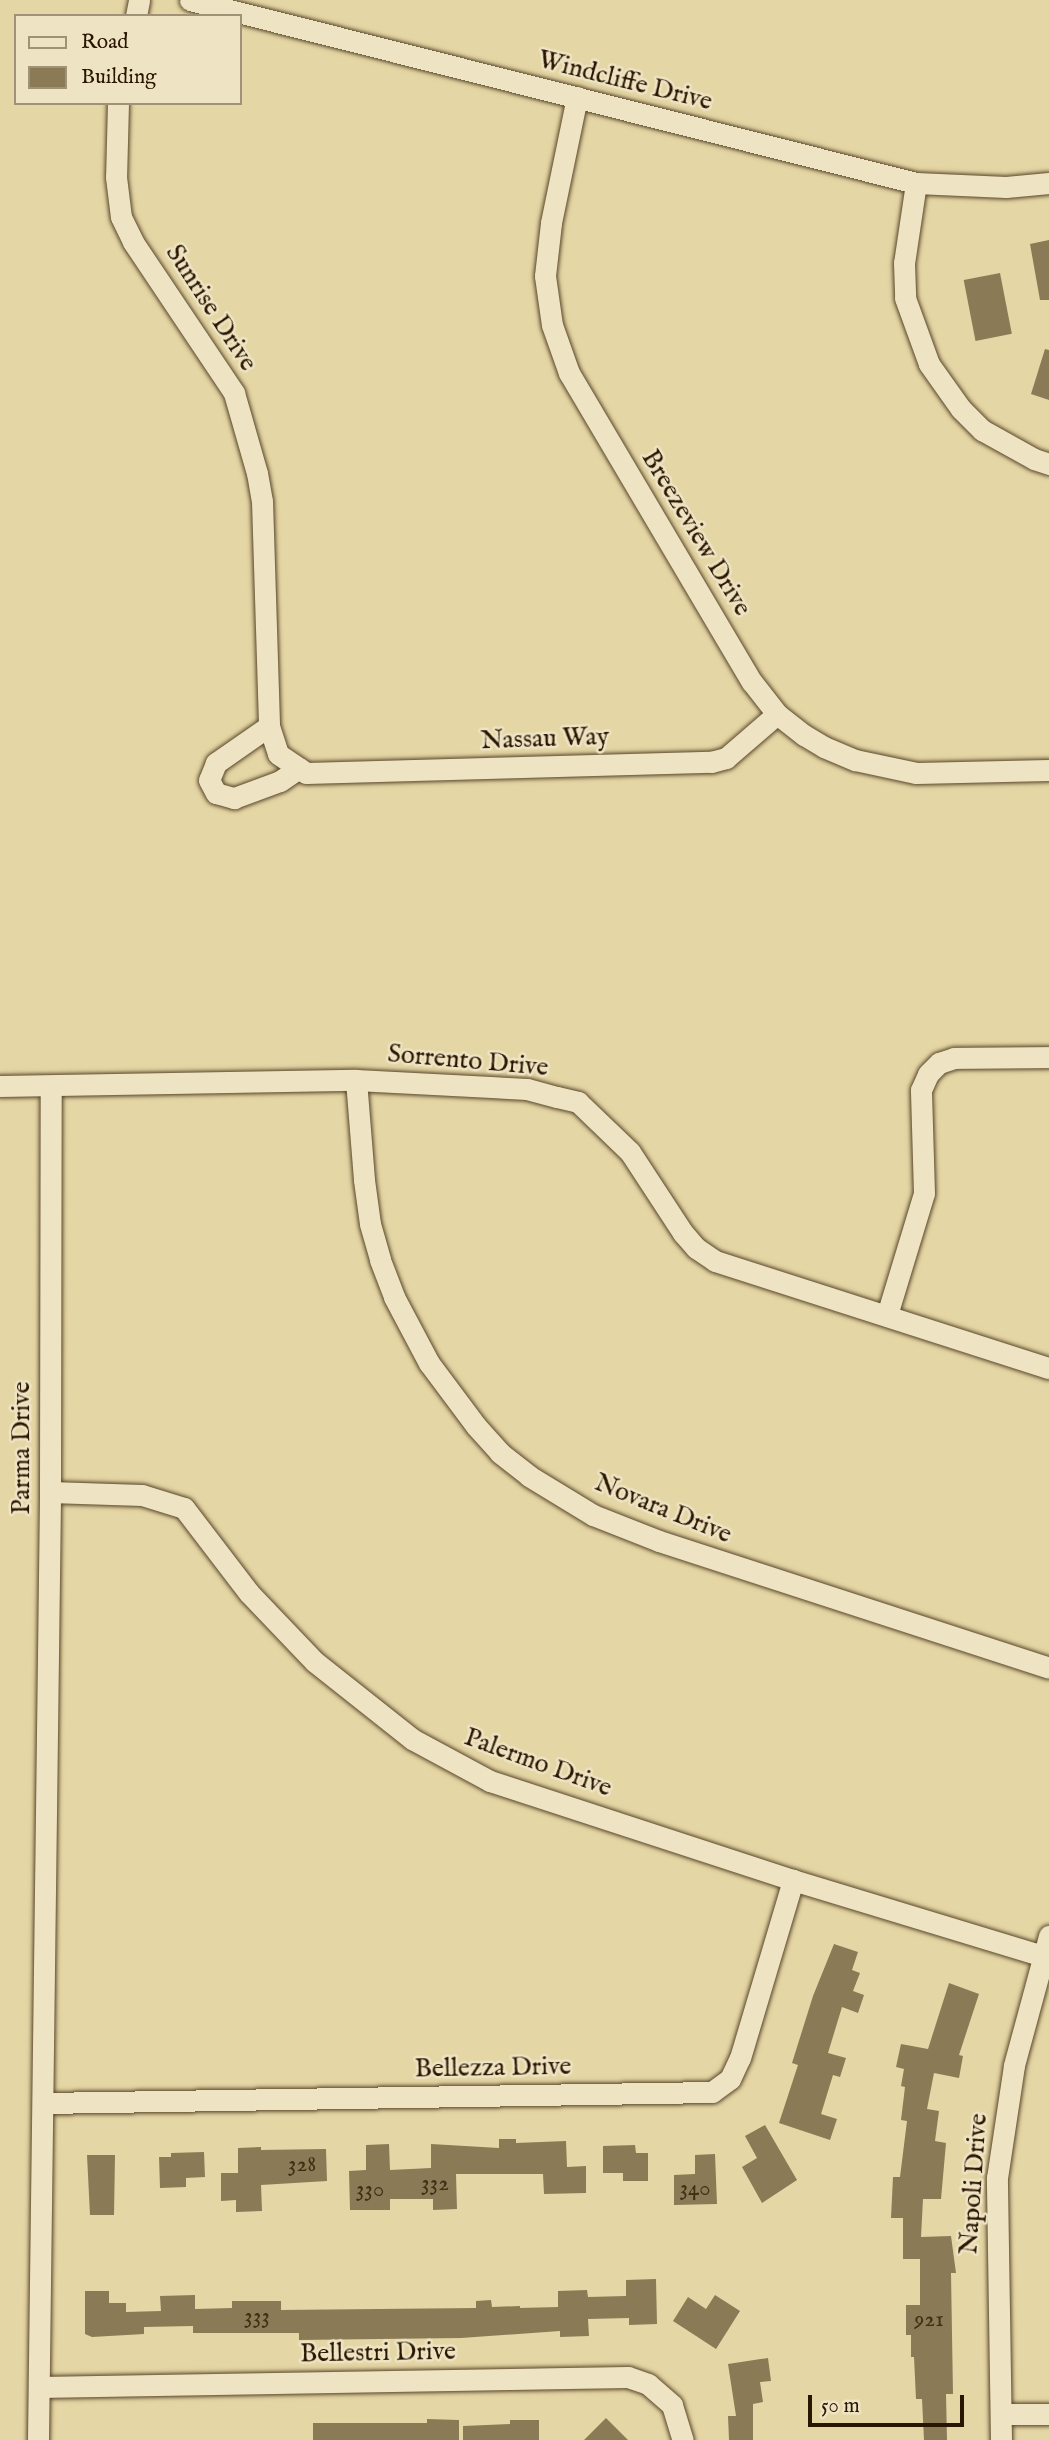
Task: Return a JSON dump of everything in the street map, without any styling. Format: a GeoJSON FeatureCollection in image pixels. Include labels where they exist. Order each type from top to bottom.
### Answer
{"type":"FeatureCollection","features":[{"type":"Feature","properties":{"kind":"street","name":"Windcliffe Drive"},"geometry":{"type":"LineString","coordinates":[[190,0],[916,183],[1006,187],[1049,183]]}},
{"type":"Feature","properties":{"kind":"street","name":"Breezeview Drive"},"geometry":{"type":"LineString","coordinates":[[577,97],[551,223],[545,276],[552,325],[569,373],[752,682],[777,714],[824,747],[883,768],[916,773],[1049,770]]}},
{"type":"Feature","properties":{"kind":"street","name":"Sunrise Drive"},"geometry":{"type":"LineString","coordinates":[[118,105],[116,177],[121,217],[133,242],[234,393],[257,473],[262,501],[269,726],[278,754]]}},
{"type":"Feature","properties":{"kind":"street"},"geometry":{"type":"LineString","coordinates":[[916,183],[904,263],[905,298],[929,364],[961,409],[982,430],[1034,459],[1049,464]]}},
{"type":"Feature","properties":{"kind":"street","name":"Nassau Way"},"geometry":{"type":"LineString","coordinates":[[278,754],[306,773],[711,762],[734,752],[777,714]]}},
{"type":"Feature","properties":{"kind":"street"},"geometry":{"type":"LineString","coordinates":[[269,726],[216,763],[209,780],[216,793],[233,798],[280,781],[299,768]]}},
{"type":"Feature","properties":{"kind":"street"},"geometry":{"type":"LineString","coordinates":[[887,1314],[924,1193],[921,1090],[928,1074],[939,1063],[954,1058],[1049,1057]]}},
{"type":"Feature","properties":{"kind":"street","name":"Sorrento Drive"},"geometry":{"type":"LineString","coordinates":[[0,1086],[356,1080],[527,1089],[578,1102],[630,1152],[683,1233],[715,1261],[1049,1368]]}},
{"type":"Feature","properties":{"kind":"street","name":"Novara Drive"},"geometry":{"type":"LineString","coordinates":[[356,1080],[370,1224],[394,1297],[429,1363],[475,1426],[500,1453],[529,1476],[593,1515],[659,1541],[1049,1668]]}},
{"type":"Feature","properties":{"kind":"street","name":"Parma Drive"},"geometry":{"type":"LineString","coordinates":[[38,2440],[50,1492],[51,1086]]}},
{"type":"Feature","properties":{"kind":"street","name":"Palermo Drive"},"geometry":{"type":"LineString","coordinates":[[50,1492],[142,1495],[184,1508],[249,1593],[289,1637],[369,1707],[446,1760],[490,1781],[793,1880],[1047,1950]]}},
{"type":"Feature","properties":{"kind":"street","name":"Bellezza Drive"},"geometry":{"type":"LineString","coordinates":[[43,2103],[712,2092],[730,2079],[740,2058],[793,1880]]}},
{"type":"Feature","properties":{"kind":"street","name":"Napoli Drive"},"geometry":{"type":"LineString","coordinates":[[1001,2440],[997,2178],[1014,2064],[1047,1950]]}},
{"type":"Feature","properties":{"kind":"street","name":"Bellestri Drive"},"geometry":{"type":"LineString","coordinates":[[39,2387],[628,2377],[648,2384],[672,2405],[683,2440]]}},
{"type":"Feature","properties":{"kind":"street"},"geometry":{"type":"LineString","coordinates":[[1001,2414],[1049,2414]]}},
{"type":"Feature","properties":{"kind":"building"},"geometry":{"type":"Polygon","coordinates":[[[1049,240],[1049,300],[1040,300],[1030,244],[1049,240]]]}},
{"type":"Feature","properties":{"kind":"building"},"geometry":{"type":"Polygon","coordinates":[[[1000,273],[1012,334],[976,341],[964,280],[1000,273]]]}},
{"type":"Feature","properties":{"kind":"building"},"geometry":{"type":"Polygon","coordinates":[[[1045,349],[1049,350],[1049,400],[1031,394],[1045,349]]]}},
{"type":"Feature","properties":{"kind":"building"},"geometry":{"type":"Polygon","coordinates":[[[834,1944],[858,1952],[852,1970],[860,1973],[853,1991],[864,1995],[858,2013],[842,2007],[828,2053],[846,2058],[840,2077],[833,2075],[821,2114],[837,2119],[830,2140],[779,2123],[798,2065],[792,2063],[813,1996],[834,1944]]]}},
{"type":"Feature","properties":{"kind":"building"},"geometry":{"type":"Polygon","coordinates":[[[949,1983],[979,1994],[959,2055],[963,2056],[959,2078],[934,2073],[927,2109],[939,2111],[935,2141],[946,2143],[941,2199],[923,2199],[921,2237],[951,2236],[956,2273],[951,2273],[953,2394],[946,2394],[947,2440],[924,2440],[922,2399],[916,2399],[911,2335],[906,2335],[906,2305],[920,2305],[920,2259],[903,2259],[903,2218],[891,2218],[893,2177],[900,2177],[907,2121],[901,2120],[904,2069],[896,2067],[901,2044],[928,2049],[949,1983]]]}},
{"type":"Feature","properties":{"kind":"building"},"geometry":{"type":"Polygon","coordinates":[[[765,2125],[797,2180],[762,2203],[742,2167],[757,2158],[745,2136],[765,2125]]]}},
{"type":"Feature","properties":{"kind":"building"},"geometry":{"type":"Polygon","coordinates":[[[499,2139],[516,2139],[516,2143],[566,2141],[567,2167],[586,2166],[586,2193],[544,2194],[543,2174],[456,2174],[457,2209],[433,2210],[433,2199],[390,2199],[390,2210],[350,2210],[349,2171],[366,2170],[366,2145],[389,2144],[390,2170],[431,2168],[431,2144],[499,2148],[499,2139]]]}},
{"type":"Feature","properties":{"kind":"building"},"geometry":{"type":"Polygon","coordinates":[[[635,2145],[636,2153],[648,2153],[648,2181],[623,2181],[623,2173],[603,2173],[603,2146],[635,2145]]]}},
{"type":"Feature","properties":{"kind":"building"},"geometry":{"type":"Polygon","coordinates":[[[261,2147],[261,2150],[326,2149],[327,2181],[261,2185],[262,2211],[236,2212],[236,2200],[221,2201],[221,2173],[238,2173],[238,2148],[261,2147]]]}},
{"type":"Feature","properties":{"kind":"building"},"geometry":{"type":"Polygon","coordinates":[[[204,2152],[205,2177],[186,2178],[186,2187],[160,2188],[159,2157],[171,2157],[171,2153],[204,2152]]]}},
{"type":"Feature","properties":{"kind":"building"},"geometry":{"type":"Polygon","coordinates":[[[715,2154],[717,2204],[674,2205],[674,2175],[695,2174],[695,2155],[715,2154]]]}},
{"type":"Feature","properties":{"kind":"building"},"geometry":{"type":"Polygon","coordinates":[[[87,2155],[115,2155],[114,2215],[90,2215],[87,2155]]]}},
{"type":"Feature","properties":{"kind":"building"},"geometry":{"type":"Polygon","coordinates":[[[656,2279],[657,2324],[629,2325],[629,2318],[588,2319],[589,2336],[560,2337],[560,2331],[461,2338],[299,2340],[299,2333],[193,2333],[193,2326],[144,2327],[144,2334],[92,2337],[85,2334],[85,2291],[109,2291],[109,2303],[126,2303],[126,2312],[161,2311],[160,2296],[195,2295],[195,2309],[232,2308],[232,2301],[281,2301],[281,2310],[476,2308],[476,2301],[491,2300],[492,2307],[520,2308],[558,2307],[558,2291],[587,2290],[588,2297],[626,2296],[626,2280],[656,2279]]]}},
{"type":"Feature","properties":{"kind":"building"},"geometry":{"type":"Polygon","coordinates":[[[715,2295],[740,2311],[716,2349],[673,2321],[688,2297],[706,2309],[715,2295]]]}},
{"type":"Feature","properties":{"kind":"building"},"geometry":{"type":"Polygon","coordinates":[[[768,2358],[771,2381],[760,2382],[763,2402],[753,2404],[753,2440],[729,2440],[728,2416],[736,2416],[728,2364],[768,2358]]]}},
{"type":"Feature","properties":{"kind":"building"},"geometry":{"type":"Polygon","coordinates":[[[606,2418],[628,2440],[584,2440],[606,2418]]]}},
{"type":"Feature","properties":{"kind":"building"},"geometry":{"type":"Polygon","coordinates":[[[427,2419],[459,2420],[459,2440],[313,2440],[313,2423],[427,2423],[427,2419]]]}},
{"type":"Feature","properties":{"kind":"building"},"geometry":{"type":"Polygon","coordinates":[[[510,2420],[539,2420],[539,2440],[463,2440],[463,2426],[510,2424],[510,2420]]]}}]}
